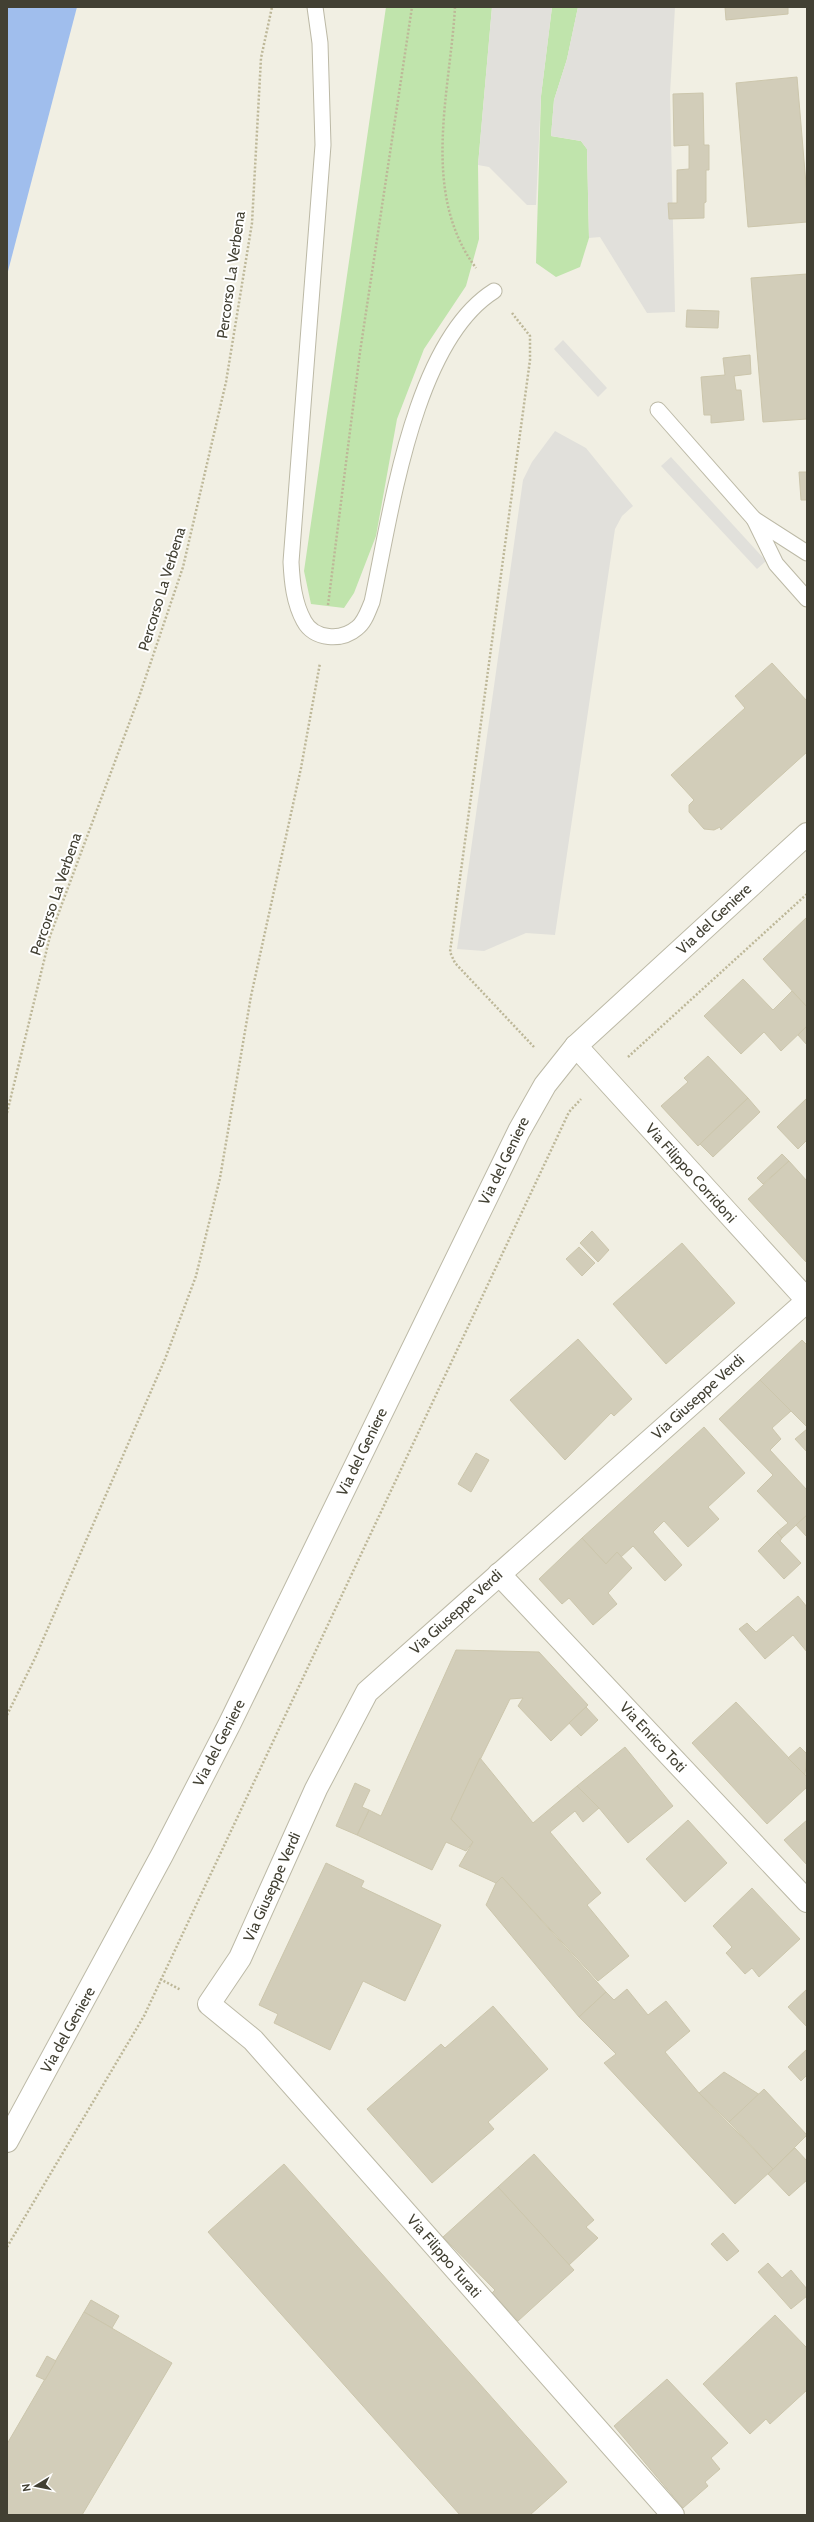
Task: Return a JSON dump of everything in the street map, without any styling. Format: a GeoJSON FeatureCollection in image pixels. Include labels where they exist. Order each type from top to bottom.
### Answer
{"type":"FeatureCollection","features":[{"type":"Feature","properties":{"kind":"street","name":"Via del Geniere"},"geometry":{"type":"LineString","coordinates":[[7,2141],[159,1862],[229,1725],[522,1124],[545,1085],[576,1046],[807,834]]}},
{"type":"Feature","properties":{"kind":"street","name":"Via Filippo Corridoni"},"geometry":{"type":"LineString","coordinates":[[576,1046],[807,1301]]}},
{"type":"Feature","properties":{"kind":"street","name":"Via Giuseppe Verdi"},"geometry":{"type":"LineString","coordinates":[[209,2004],[240,1958],[316,1789],[367,1692],[807,1301]]}},
{"type":"Feature","properties":{"kind":"street","name":"Via Enrico Toti"},"geometry":{"type":"LineString","coordinates":[[499,1574],[807,1901]]}},
{"type":"Feature","properties":{"kind":"street","name":"Via Filippo Turati"},"geometry":{"type":"LineString","coordinates":[[209,2004],[253,2040],[673,2515]]}},
{"type":"Feature","properties":{"kind":"lane"},"geometry":{"type":"LineString","coordinates":[[315,7],[320,44],[323,145],[291,562],[293,587],[298,607],[304,623],[314,632],[336,637],[348,635],[358,628],[365,618],[372,602],[413,421],[426,384],[443,348],[459,324],[482,298],[494,291]]}},
{"type":"Feature","properties":{"kind":"lane"},"geometry":{"type":"LineString","coordinates":[[658,410],[754,518],[807,553]]}},
{"type":"Feature","properties":{"kind":"lane"},"geometry":{"type":"LineString","coordinates":[[754,518],[776,564],[807,599]]}},
{"type":"Feature","properties":{"kind":"path","name":"Percorso La Verbena"},"geometry":{"type":"LineString","coordinates":[[7,1113],[50,936],[139,698],[184,567],[226,382],[249,238],[261,58],[272,7]]}},
{"type":"Feature","properties":{"kind":"path"},"geometry":{"type":"LineString","coordinates":[[328,613],[360,352],[412,7]]}},
{"type":"Feature","properties":{"kind":"path"},"geometry":{"type":"LineString","coordinates":[[455,7],[444,145],[445,200],[457,237],[467,256],[530,336],[530,360],[450,952],[455,963],[539,1052]]}},
{"type":"Feature","properties":{"kind":"path"},"geometry":{"type":"LineString","coordinates":[[7,1715],[36,1658],[165,1359],[196,1276],[220,1178],[252,989],[301,768],[321,656]]}},
{"type":"Feature","properties":{"kind":"path"},"geometry":{"type":"LineString","coordinates":[[644,1044],[807,894]]}},
{"type":"Feature","properties":{"kind":"path"},"geometry":{"type":"LineString","coordinates":[[7,2247],[144,2016],[569,1112],[578,1101]]}},
{"type":"Feature","properties":{"kind":"green space"},"geometry":{"type":"Polygon","coordinates":[[[386,7],[492,7],[478,165],[479,239],[466,286],[424,349],[397,419],[376,536],[354,593],[344,608],[311,604],[304,571],[386,7]]]}},
{"type":"Feature","properties":{"kind":"green space"},"geometry":{"type":"Polygon","coordinates":[[[552,7],[578,7],[567,59],[554,100],[551,136],[581,141],[587,149],[589,238],[580,267],[556,277],[536,263],[541,96],[552,7]]]}},
{"type":"Feature","properties":{"kind":"shaded area"},"geometry":{"type":"Polygon","coordinates":[[[492,7],[552,7],[541,96],[536,205],[527,205],[489,167],[478,165],[492,7]]]}},
{"type":"Feature","properties":{"kind":"shaded area"},"geometry":{"type":"Polygon","coordinates":[[[578,7],[675,7],[670,94],[675,312],[647,313],[600,237],[589,238],[587,149],[581,141],[551,136],[554,100],[567,59],[578,7]]]}},
{"type":"Feature","properties":{"kind":"shaded area"},"geometry":{"type":"Polygon","coordinates":[[[563,340],[607,388],[598,397],[554,349],[563,340]]]}},
{"type":"Feature","properties":{"kind":"shaded area"},"geometry":{"type":"Polygon","coordinates":[[[555,431],[586,448],[633,506],[622,516],[615,529],[555,935],[526,933],[484,951],[457,949],[523,480],[532,462],[555,431]]]}},
{"type":"Feature","properties":{"kind":"shaded area"},"geometry":{"type":"Polygon","coordinates":[[[671,457],[766,561],[757,569],[661,466],[671,457]]]}},
{"type":"Feature","properties":{"kind":"water"},"geometry":{"type":"Polygon","coordinates":[[[7,7],[77,7],[7,275],[7,7]]]}},
{"type":"Feature","properties":{"kind":"building"},"geometry":{"type":"Polygon","coordinates":[[[725,7],[788,7],[788,14],[726,20],[725,7]]]}},
{"type":"Feature","properties":{"kind":"building"},"geometry":{"type":"Polygon","coordinates":[[[797,77],[807,196],[807,222],[748,227],[736,83],[797,77]]]}},
{"type":"Feature","properties":{"kind":"building"},"geometry":{"type":"Polygon","coordinates":[[[703,93],[704,145],[709,145],[709,170],[706,170],[706,202],[704,203],[704,218],[669,219],[668,203],[677,203],[677,170],[689,169],[689,145],[674,146],[673,94],[703,93]]]}},
{"type":"Feature","properties":{"kind":"building"},"geometry":{"type":"Polygon","coordinates":[[[807,274],[807,419],[763,422],[751,278],[807,274]]]}},
{"type":"Feature","properties":{"kind":"building"},"geometry":{"type":"Polygon","coordinates":[[[687,310],[719,311],[718,328],[686,327],[687,310]]]}},
{"type":"Feature","properties":{"kind":"building"},"geometry":{"type":"Polygon","coordinates":[[[750,355],[751,374],[734,376],[736,390],[741,390],[744,420],[711,423],[711,415],[704,415],[701,377],[725,375],[723,358],[750,355]]]}},
{"type":"Feature","properties":{"kind":"building"},"geometry":{"type":"Polygon","coordinates":[[[799,472],[807,472],[807,500],[801,500],[799,472]]]}},
{"type":"Feature","properties":{"kind":"building"},"geometry":{"type":"Polygon","coordinates":[[[772,663],[807,701],[807,752],[721,830],[720,827],[714,830],[704,829],[689,812],[689,805],[694,800],[671,775],[745,708],[735,696],[772,663]]]}},
{"type":"Feature","properties":{"kind":"building"},"geometry":{"type":"Polygon","coordinates":[[[807,917],[807,1007],[763,959],[807,917]]]}},
{"type":"Feature","properties":{"kind":"building"},"geometry":{"type":"Polygon","coordinates":[[[743,979],[773,1010],[792,991],[807,1007],[807,1026],[781,1051],[764,1032],[741,1054],[704,1016],[743,979]]]}},
{"type":"Feature","properties":{"kind":"building"},"geometry":{"type":"Polygon","coordinates":[[[807,1026],[807,1045],[798,1035],[807,1026]]]}},
{"type":"Feature","properties":{"kind":"building"},"geometry":{"type":"Polygon","coordinates":[[[708,1056],[748,1098],[698,1146],[661,1106],[688,1082],[684,1078],[708,1056]]]}},
{"type":"Feature","properties":{"kind":"building"},"geometry":{"type":"Polygon","coordinates":[[[748,1098],[760,1112],[713,1157],[700,1144],[748,1098]]]}},
{"type":"Feature","properties":{"kind":"building"},"geometry":{"type":"Polygon","coordinates":[[[807,1098],[807,1140],[798,1149],[777,1127],[807,1098]]]}},
{"type":"Feature","properties":{"kind":"building"},"geometry":{"type":"Polygon","coordinates":[[[782,1154],[789,1161],[763,1184],[757,1178],[782,1154]]]}},
{"type":"Feature","properties":{"kind":"building"},"geometry":{"type":"Polygon","coordinates":[[[789,1161],[807,1181],[806,1262],[748,1199],[789,1161]]]}},
{"type":"Feature","properties":{"kind":"building"},"geometry":{"type":"Polygon","coordinates":[[[592,1231],[609,1250],[598,1262],[580,1243],[592,1231]]]}},
{"type":"Feature","properties":{"kind":"building"},"geometry":{"type":"Polygon","coordinates":[[[682,1243],[735,1303],[666,1364],[613,1304],[682,1243]]]}},
{"type":"Feature","properties":{"kind":"building"},"geometry":{"type":"Polygon","coordinates":[[[579,1247],[595,1263],[582,1276],[566,1259],[579,1247]]]}},
{"type":"Feature","properties":{"kind":"building"},"geometry":{"type":"Polygon","coordinates":[[[578,1339],[632,1399],[614,1416],[611,1413],[565,1460],[510,1400],[578,1339]]]}},
{"type":"Feature","properties":{"kind":"building"},"geometry":{"type":"Polygon","coordinates":[[[802,1340],[807,1345],[807,1427],[760,1380],[802,1340]]]}},
{"type":"Feature","properties":{"kind":"building"},"geometry":{"type":"Polygon","coordinates":[[[760,1380],[791,1411],[772,1428],[781,1439],[770,1450],[807,1490],[807,1515],[782,1538],[777,1532],[788,1523],[757,1491],[773,1475],[719,1419],[760,1380]]]}},
{"type":"Feature","properties":{"kind":"building"},"geometry":{"type":"Polygon","coordinates":[[[704,1427],[745,1473],[708,1507],[719,1519],[688,1547],[664,1521],[653,1532],[682,1565],[665,1581],[633,1546],[621,1557],[617,1552],[606,1564],[582,1538],[704,1427]]]}},
{"type":"Feature","properties":{"kind":"building"},"geometry":{"type":"Polygon","coordinates":[[[807,1429],[807,1452],[795,1439],[807,1429]]]}},
{"type":"Feature","properties":{"kind":"building"},"geometry":{"type":"Polygon","coordinates":[[[476,1453],[489,1460],[471,1492],[458,1484],[476,1453]]]}},
{"type":"Feature","properties":{"kind":"building"},"geometry":{"type":"Polygon","coordinates":[[[807,1515],[807,1534],[806,1536],[796,1525],[807,1515]]]}},
{"type":"Feature","properties":{"kind":"building"},"geometry":{"type":"Polygon","coordinates":[[[777,1532],[782,1538],[780,1541],[801,1563],[784,1579],[758,1551],[777,1532]]]}},
{"type":"Feature","properties":{"kind":"building"},"geometry":{"type":"Polygon","coordinates":[[[582,1538],[606,1564],[617,1552],[632,1568],[608,1593],[617,1604],[593,1625],[569,1598],[562,1604],[539,1579],[582,1538]]]}},
{"type":"Feature","properties":{"kind":"building"},"geometry":{"type":"Polygon","coordinates":[[[798,1596],[807,1607],[807,1652],[793,1635],[765,1659],[739,1629],[747,1623],[756,1632],[798,1596]]]}},
{"type":"Feature","properties":{"kind":"building"},"geometry":{"type":"Polygon","coordinates":[[[456,1650],[539,1652],[588,1705],[551,1741],[518,1706],[523,1698],[510,1699],[451,1819],[473,1842],[466,1851],[446,1842],[432,1870],[357,1835],[369,1810],[381,1816],[456,1650]]]}},
{"type":"Feature","properties":{"kind":"building"},"geometry":{"type":"Polygon","coordinates":[[[736,1702],[807,1777],[807,1787],[767,1824],[692,1743],[736,1702]]]}},
{"type":"Feature","properties":{"kind":"building"},"geometry":{"type":"Polygon","coordinates":[[[586,1707],[598,1720],[581,1736],[569,1723],[586,1707]]]}},
{"type":"Feature","properties":{"kind":"building"},"geometry":{"type":"Polygon","coordinates":[[[625,1747],[673,1806],[628,1843],[599,1808],[577,1786],[625,1747]]]}},
{"type":"Feature","properties":{"kind":"building"},"geometry":{"type":"Polygon","coordinates":[[[800,1747],[807,1754],[805,1775],[788,1758],[800,1747]]]}},
{"type":"Feature","properties":{"kind":"building"},"geometry":{"type":"Polygon","coordinates":[[[480,1758],[533,1823],[577,1786],[599,1808],[583,1822],[575,1811],[550,1832],[601,1893],[587,1905],[629,1956],[598,1981],[502,1877],[496,1883],[459,1866],[473,1842],[451,1819],[480,1758]]]}},
{"type":"Feature","properties":{"kind":"building"},"geometry":{"type":"Polygon","coordinates":[[[355,1783],[370,1790],[362,1807],[369,1810],[357,1835],[336,1826],[355,1783]]]}},
{"type":"Feature","properties":{"kind":"building"},"geometry":{"type":"Polygon","coordinates":[[[688,1820],[727,1863],[685,1902],[646,1859],[688,1820]]]}},
{"type":"Feature","properties":{"kind":"building"},"geometry":{"type":"Polygon","coordinates":[[[807,1820],[807,1865],[784,1840],[807,1820]]]}},
{"type":"Feature","properties":{"kind":"building"},"geometry":{"type":"Polygon","coordinates":[[[326,1863],[364,1881],[361,1887],[441,1925],[405,2001],[363,1981],[330,2050],[274,2023],[278,2014],[259,2005],[326,1863]]]}},
{"type":"Feature","properties":{"kind":"building"},"geometry":{"type":"Polygon","coordinates":[[[502,1877],[606,1992],[579,2017],[486,1905],[496,1883],[502,1877]]]}},
{"type":"Feature","properties":{"kind":"building"},"geometry":{"type":"Polygon","coordinates":[[[752,1888],[800,1939],[759,1977],[752,1968],[745,1974],[726,1953],[732,1947],[713,1926],[752,1888]]]}},
{"type":"Feature","properties":{"kind":"building"},"geometry":{"type":"Polygon","coordinates":[[[627,1989],[648,2015],[666,2001],[690,2031],[665,2052],[699,2093],[773,2169],[735,2204],[604,2063],[616,2054],[579,2017],[606,1992],[614,2000],[627,1989]]]}},
{"type":"Feature","properties":{"kind":"building"},"geometry":{"type":"Polygon","coordinates":[[[807,1989],[807,2027],[788,2007],[807,1989]]]}},
{"type":"Feature","properties":{"kind":"building"},"geometry":{"type":"Polygon","coordinates":[[[493,2006],[548,2069],[488,2122],[494,2129],[432,2183],[367,2109],[441,2044],[445,2048],[493,2006]]]}},
{"type":"Feature","properties":{"kind":"building"},"geometry":{"type":"Polygon","coordinates":[[[807,2049],[807,2075],[801,2081],[788,2067],[807,2049]]]}},
{"type":"Feature","properties":{"kind":"building"},"geometry":{"type":"Polygon","coordinates":[[[724,2072],[760,2095],[729,2122],[699,2093],[724,2072]]]}},
{"type":"Feature","properties":{"kind":"building"},"geometry":{"type":"Polygon","coordinates":[[[764,2089],[807,2135],[773,2169],[729,2122],[764,2089]]]}},
{"type":"Feature","properties":{"kind":"building"},"geometry":{"type":"Polygon","coordinates":[[[795,2148],[807,2161],[807,2180],[789,2196],[768,2174],[795,2148]]]}},
{"type":"Feature","properties":{"kind":"building"},"geometry":{"type":"Polygon","coordinates":[[[534,2154],[594,2220],[586,2227],[598,2238],[569,2265],[498,2187],[534,2154]]]}},
{"type":"Feature","properties":{"kind":"building"},"geometry":{"type":"Polygon","coordinates":[[[284,2164],[567,2482],[530,2515],[460,2515],[208,2232],[284,2164]]]}},
{"type":"Feature","properties":{"kind":"building"},"geometry":{"type":"Polygon","coordinates":[[[498,2187],[574,2270],[518,2321],[492,2293],[495,2290],[443,2237],[498,2187]]]}},
{"type":"Feature","properties":{"kind":"building"},"geometry":{"type":"Polygon","coordinates":[[[723,2233],[739,2251],[727,2261],[711,2244],[723,2233]]]}},
{"type":"Feature","properties":{"kind":"building"},"geometry":{"type":"Polygon","coordinates":[[[768,2263],[782,2278],[791,2270],[807,2289],[807,2296],[791,2309],[758,2272],[768,2263]]]}},
{"type":"Feature","properties":{"kind":"building"},"geometry":{"type":"Polygon","coordinates":[[[91,2300],[119,2316],[112,2328],[84,2312],[91,2300]]]}},
{"type":"Feature","properties":{"kind":"building"},"geometry":{"type":"Polygon","coordinates":[[[84,2312],[172,2363],[82,2515],[7,2515],[7,2444],[84,2312]]]}},
{"type":"Feature","properties":{"kind":"building"},"geometry":{"type":"Polygon","coordinates":[[[775,2315],[807,2348],[807,2390],[770,2424],[766,2419],[750,2434],[703,2384],[775,2315]]]}},
{"type":"Feature","properties":{"kind":"building"},"geometry":{"type":"Polygon","coordinates":[[[47,2356],[56,2361],[45,2380],[36,2376],[47,2356]]]}},
{"type":"Feature","properties":{"kind":"building"},"geometry":{"type":"Polygon","coordinates":[[[667,2379],[728,2443],[711,2458],[720,2469],[705,2482],[708,2486],[683,2508],[614,2426],[667,2379]]]}}]}
